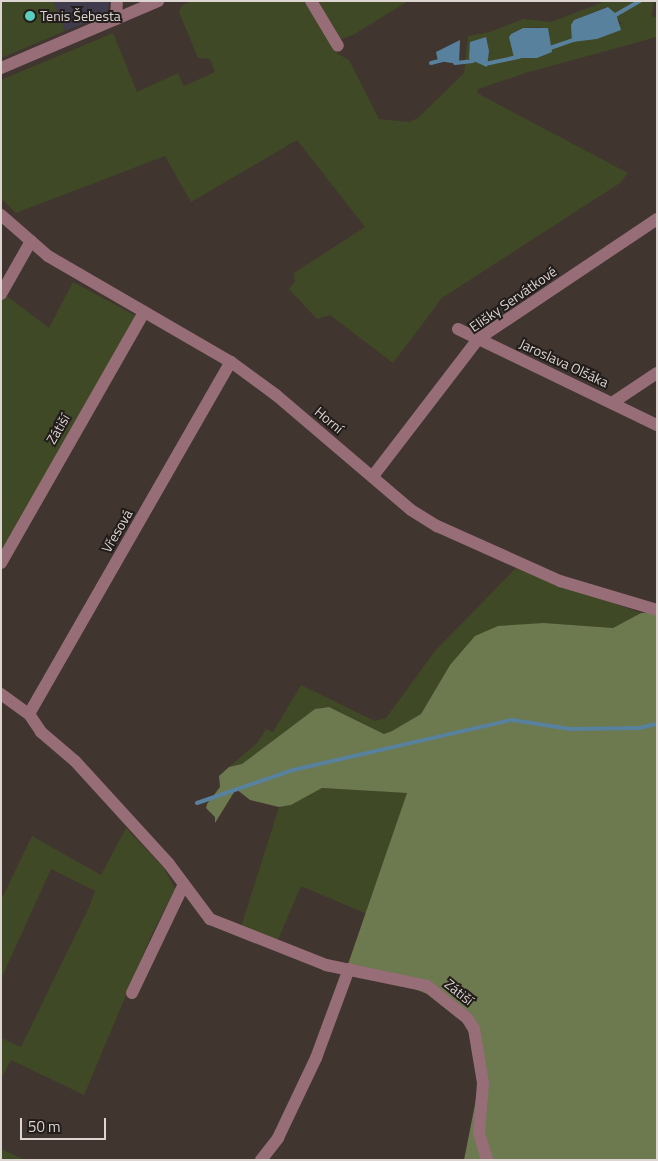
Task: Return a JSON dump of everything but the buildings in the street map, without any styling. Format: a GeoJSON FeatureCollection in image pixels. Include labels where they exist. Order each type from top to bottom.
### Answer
{"type":"FeatureCollection","features":[{"type":"Feature","properties":{"kind":"street"},"geometry":{"type":"LineString","coordinates":[[116,19],[117,1]]}},
{"type":"Feature","properties":{"kind":"street"},"geometry":{"type":"LineString","coordinates":[[1,68],[158,1]]}},
{"type":"Feature","properties":{"kind":"street"},"geometry":{"type":"LineString","coordinates":[[311,1],[338,46]]}},
{"type":"Feature","properties":{"kind":"street","name":"Horní"},"geometry":{"type":"LineString","coordinates":[[1,215],[48,256],[231,362],[276,395],[411,510],[492,553],[560,581],[657,610]]}},
{"type":"Feature","properties":{"kind":"street","name":"Elišky Servátkové"},"geometry":{"type":"LineString","coordinates":[[373,476],[478,339],[657,219]]}},
{"type":"Feature","properties":{"kind":"street"},"geometry":{"type":"LineString","coordinates":[[1,294],[31,240]]}},
{"type":"Feature","properties":{"kind":"street","name":"Zátiší"},"geometry":{"type":"LineString","coordinates":[[1,563],[144,312]]}},
{"type":"Feature","properties":{"kind":"street","name":"Jaroslava Olšáka"},"geometry":{"type":"LineString","coordinates":[[458,329],[657,425]]}},
{"type":"Feature","properties":{"kind":"street","name":"Vřesová"},"geometry":{"type":"LineString","coordinates":[[29,714],[231,362]]}},
{"type":"Feature","properties":{"kind":"street"},"geometry":{"type":"LineString","coordinates":[[612,403],[657,373]]}},
{"type":"Feature","properties":{"kind":"street","name":"Zátiší"},"geometry":{"type":"LineString","coordinates":[[1,694],[29,714],[41,732],[74,761],[154,847],[210,919],[326,965],[427,986],[467,1018],[474,1029],[483,1083],[479,1133],[487,1160]]}},
{"type":"Feature","properties":{"kind":"street"},"geometry":{"type":"LineString","coordinates":[[132,993],[183,886]]}},
{"type":"Feature","properties":{"kind":"street"},"geometry":{"type":"LineString","coordinates":[[261,1160],[278,1138],[316,1058],[349,969]]}},
{"type":"Feature","properties":{"kind":"shaded area"},"geometry":{"type":"Polygon","coordinates":[[[53,1],[109,1],[107,14],[65,31],[53,1]]]}},
{"type":"Feature","properties":{"kind":"green space","name":"Tenis Šebesta"},"geometry":{"type":"Polygon","coordinates":[[[1,1],[53,1],[65,31],[1,58],[1,1]]]}},
{"type":"Feature","properties":{"kind":"green space"},"geometry":{"type":"Polygon","coordinates":[[[192,1],[305,1],[338,54],[349,60],[379,119],[409,122],[418,118],[464,73],[468,36],[490,32],[523,19],[551,22],[606,1],[654,1],[652,16],[657,18],[657,37],[529,72],[478,89],[477,93],[628,173],[620,183],[442,298],[393,363],[330,315],[317,319],[289,289],[295,281],[294,273],[365,227],[297,140],[191,202],[165,156],[16,213],[1,198],[1,80],[113,33],[137,92],[178,73],[184,86],[215,72],[210,59],[198,58],[179,12],[182,5],[192,1]],[[608,7],[601,9],[574,20],[622,24],[608,7]],[[542,27],[522,28],[511,34],[509,37],[514,58],[542,27]]]}},
{"type":"Feature","properties":{"kind":"green space"},"geometry":{"type":"Polygon","coordinates":[[[314,1],[408,1],[353,35],[342,39],[338,38],[314,1]]]}},
{"type":"Feature","properties":{"kind":"green space"},"geometry":{"type":"Polygon","coordinates":[[[73,282],[138,317],[1,555],[1,299],[4,294],[49,328],[73,282]]]}},
{"type":"Feature","properties":{"kind":"green space"},"geometry":{"type":"Polygon","coordinates":[[[516,568],[641,613],[613,628],[544,623],[450,665],[421,714],[392,731],[384,734],[329,707],[322,707],[242,764],[229,767],[258,742],[266,729],[273,732],[301,685],[375,721],[386,718],[435,651],[516,568]]]}},
{"type":"Feature","properties":{"kind":"green space"},"geometry":{"type":"Polygon","coordinates":[[[657,612],[657,1160],[464,1160],[479,1084],[470,1028],[427,994],[398,982],[346,970],[407,793],[322,788],[291,805],[279,807],[250,800],[236,789],[215,823],[215,817],[206,808],[207,804],[220,787],[219,776],[229,767],[242,764],[315,709],[329,707],[384,734],[421,714],[450,665],[475,636],[498,626],[544,623],[613,628],[641,613],[657,612]]]}},
{"type":"Feature","properties":{"kind":"green space"},"geometry":{"type":"Polygon","coordinates":[[[322,788],[407,793],[367,914],[301,886],[277,942],[241,927],[279,807],[291,805],[322,788]]]}},
{"type":"Feature","properties":{"kind":"green space"},"geometry":{"type":"Polygon","coordinates":[[[126,828],[164,868],[175,889],[151,936],[84,1095],[11,1060],[1,1079],[1,1038],[21,1047],[95,891],[51,869],[1,979],[1,900],[32,836],[101,875],[126,828]]]}},
{"type":"Feature","properties":{"kind":"green space"},"geometry":{"type":"Polygon","coordinates":[[[1,1149],[25,1160],[1,1160],[1,1149]]]}},
{"type":"Feature","properties":{"kind":"water"},"geometry":{"type":"Polygon","coordinates":[[[608,7],[616,14],[621,30],[597,39],[572,42],[571,25],[574,20],[608,7]]]}},
{"type":"Feature","properties":{"kind":"water"},"geometry":{"type":"Polygon","coordinates":[[[523,28],[548,28],[552,52],[537,58],[514,58],[509,37],[511,34],[523,28]]]}},
{"type":"Feature","properties":{"kind":"water"},"geometry":{"type":"Polygon","coordinates":[[[486,37],[489,51],[487,67],[469,59],[470,42],[486,37]]]}},
{"type":"Feature","properties":{"kind":"water"},"geometry":{"type":"Polygon","coordinates":[[[460,40],[459,64],[438,61],[436,52],[460,40]]]}},
{"type":"Feature","properties":{"kind":"waterway"},"geometry":{"type":"LineString","coordinates":[[612,17],[640,1]]}},
{"type":"Feature","properties":{"kind":"waterway"},"geometry":{"type":"LineString","coordinates":[[550,48],[576,39]]}},
{"type":"Feature","properties":{"kind":"waterway"},"geometry":{"type":"LineString","coordinates":[[485,64],[519,57]]}},
{"type":"Feature","properties":{"kind":"waterway"},"geometry":{"type":"LineString","coordinates":[[431,63],[443,60]]}},
{"type":"Feature","properties":{"kind":"waterway"},"geometry":{"type":"LineString","coordinates":[[455,63],[473,61]]}},
{"type":"Feature","properties":{"kind":"waterway"},"geometry":{"type":"LineString","coordinates":[[197,803],[293,770],[512,720],[570,729],[639,728],[657,724]]}},
{"type":"Feature","properties":{"kind":"place","name":"Tenis Šebesta"},"geometry":{"type":"Point","coordinates":[30,16]}}]}
